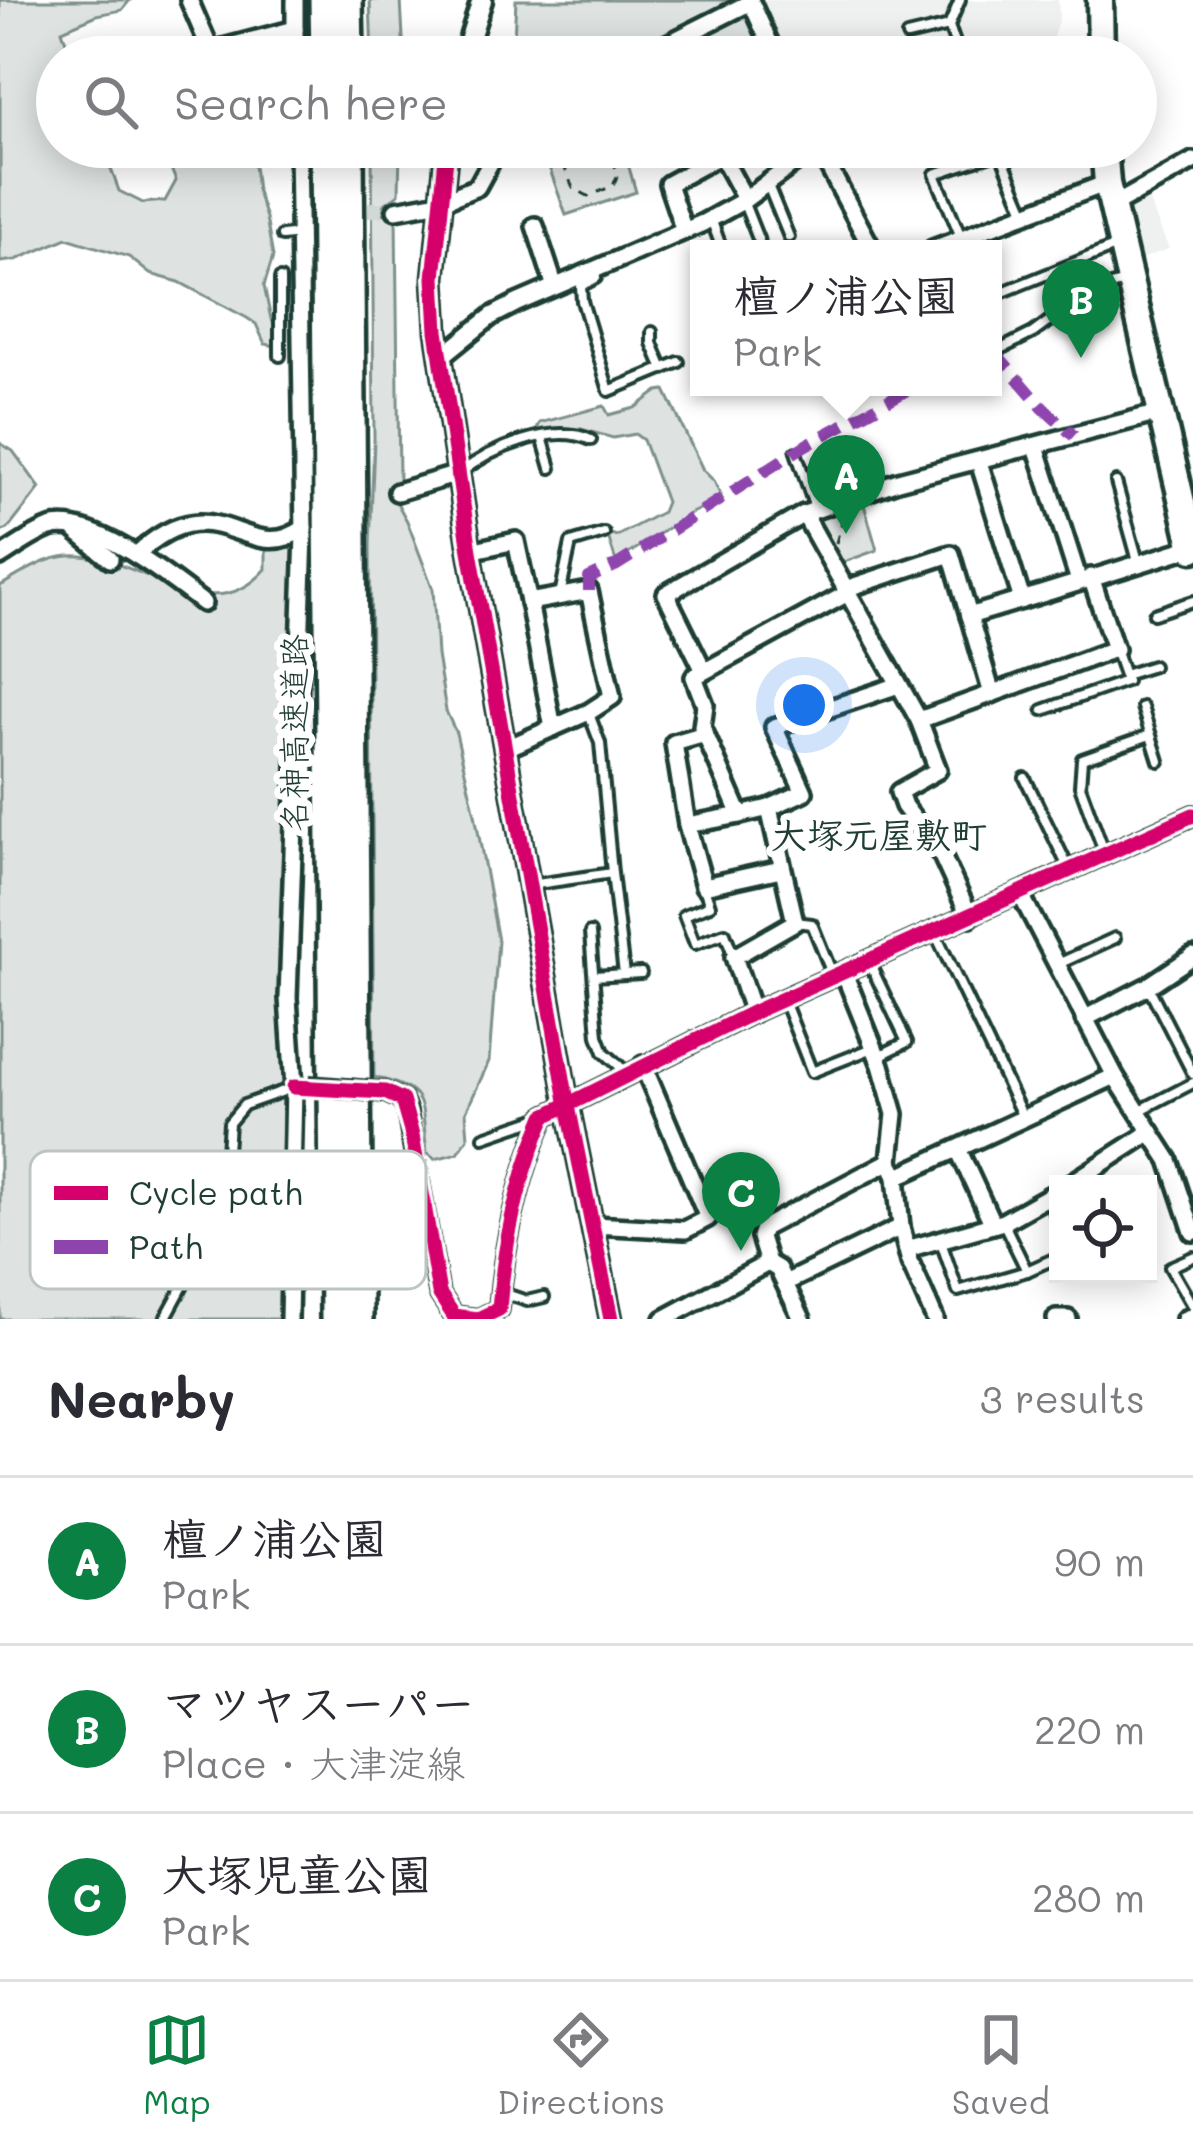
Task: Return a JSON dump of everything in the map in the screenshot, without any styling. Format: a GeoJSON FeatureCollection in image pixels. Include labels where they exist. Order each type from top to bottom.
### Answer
{"type":"FeatureCollection","features":[{"type":"Feature","properties":{"kind":"highway"},"geometry":{"type":"LineString","coordinates":[[324,0],[325,36]]}},
{"type":"Feature","properties":{"kind":"highway"},"geometry":{"type":"LineString","coordinates":[[348,0],[349,36]]}},
{"type":"Feature","properties":{"kind":"highway","name":"名神高速道路"},"geometry":{"type":"LineString","coordinates":[[326,168],[333,1151]]}},
{"type":"Feature","properties":{"kind":"highway","name":"名神高速道路"},"geometry":{"type":"LineString","coordinates":[[349,168],[357,1151]]}},
{"type":"Feature","properties":{"kind":"highway","name":"名神高速道路"},"geometry":{"type":"LineString","coordinates":[[334,1289],[334,1319]]}},
{"type":"Feature","properties":{"kind":"highway","name":"名神高速道路"},"geometry":{"type":"LineString","coordinates":[[358,1289],[358,1319]]}},
{"type":"Feature","properties":{"kind":"main road"},"geometry":{"type":"LineString","coordinates":[[1100,0],[1101,36]]}},
{"type":"Feature","properties":{"kind":"main road"},"geometry":{"type":"LineString","coordinates":[[1107,168],[1193,548]]}},
{"type":"Feature","properties":{"kind":"street"},"geometry":{"type":"LineString","coordinates":[[189,0],[205,36]]}},
{"type":"Feature","properties":{"kind":"street"},"geometry":{"type":"LineString","coordinates":[[296,0],[296,36]]}},
{"type":"Feature","properties":{"kind":"street"},"geometry":{"type":"LineString","coordinates":[[471,36],[482,0]]}},
{"type":"Feature","properties":{"kind":"street"},"geometry":{"type":"LineString","coordinates":[[682,36],[750,1],[766,36]]}},
{"type":"Feature","properties":{"kind":"street"},"geometry":{"type":"LineString","coordinates":[[269,36],[296,29]]}},
{"type":"Feature","properties":{"kind":"street"},"geometry":{"type":"LineString","coordinates":[[956,240],[1026,212],[1110,194],[1193,161]]}},
{"type":"Feature","properties":{"kind":"street"},"geometry":{"type":"LineString","coordinates":[[298,1151],[301,1086],[288,998],[304,528],[300,168]]}},
{"type":"Feature","properties":{"kind":"street"},"geometry":{"type":"LineString","coordinates":[[444,168],[434,278],[440,358],[567,1101],[610,1319]]}},
{"type":"Feature","properties":{"kind":"street"},"geometry":{"type":"LineString","coordinates":[[396,210],[440,202],[477,187],[487,168]]}},
{"type":"Feature","properties":{"kind":"street"},"geometry":{"type":"LineString","coordinates":[[684,232],[668,184],[697,168]]}},
{"type":"Feature","properties":{"kind":"street"},"geometry":{"type":"LineString","coordinates":[[734,168],[744,200]]}},
{"type":"Feature","properties":{"kind":"street"},"geometry":{"type":"LineString","coordinates":[[440,358],[492,316],[554,284],[710,219],[788,168]]}},
{"type":"Feature","properties":{"kind":"street"},"geometry":{"type":"LineString","coordinates":[[828,168],[867,240]]}},
{"type":"Feature","properties":{"kind":"street"},"geometry":{"type":"LineString","coordinates":[[535,226],[554,284]]}},
{"type":"Feature","properties":{"kind":"street"},"geometry":{"type":"LineString","coordinates":[[704,671],[666,594],[810,512],[898,481],[1160,413]]}},
{"type":"Feature","properties":{"kind":"street"},"geometry":{"type":"LineString","coordinates":[[919,720],[1115,649],[1036,446]]}},
{"type":"Feature","properties":{"kind":"street"},"geometry":{"type":"LineString","coordinates":[[979,462],[1022,600]]}},
{"type":"Feature","properties":{"kind":"street"},"geometry":{"type":"LineString","coordinates":[[397,492],[458,474]]}},
{"type":"Feature","properties":{"kind":"street"},"geometry":{"type":"LineString","coordinates":[[810,512],[825,552],[919,720],[938,770],[899,792],[904,806],[942,856],[970,917]]}},
{"type":"Feature","properties":{"kind":"street"},"geometry":{"type":"LineString","coordinates":[[136,555],[159,533],[189,521],[280,541],[304,528]]}},
{"type":"Feature","properties":{"kind":"street"},"geometry":{"type":"LineString","coordinates":[[0,557],[53,527],[93,532],[136,555],[203,603]]}},
{"type":"Feature","properties":{"kind":"street"},"geometry":{"type":"LineString","coordinates":[[73,528],[110,560]]}},
{"type":"Feature","properties":{"kind":"street"},"geometry":{"type":"LineString","coordinates":[[470,551],[516,541],[554,728]]}},
{"type":"Feature","properties":{"kind":"street"},"geometry":{"type":"LineString","coordinates":[[969,616],[1193,548]]}},
{"type":"Feature","properties":{"kind":"street"},"geometry":{"type":"LineString","coordinates":[[740,815],[702,727],[705,705],[694,677],[847,591],[951,554],[992,694]]}},
{"type":"Feature","properties":{"kind":"street"},"geometry":{"type":"LineString","coordinates":[[507,748],[612,697],[589,591],[529,602]]}},
{"type":"Feature","properties":{"kind":"street"},"geometry":{"type":"LineString","coordinates":[[687,824],[769,808],[803,793],[774,727],[899,685]]}},
{"type":"Feature","properties":{"kind":"street"},"geometry":{"type":"LineString","coordinates":[[705,734],[674,743],[687,824],[704,886],[782,869]]}},
{"type":"Feature","properties":{"kind":"street"},"geometry":{"type":"LineString","coordinates":[[753,1012],[734,957],[795,922],[769,808]]}},
{"type":"Feature","properties":{"kind":"street"},"geometry":{"type":"LineString","coordinates":[[426,1219],[439,1293],[460,1318],[478,1319],[499,1309],[521,1185],[544,1115],[753,1012],[1193,815]]}},
{"type":"Feature","properties":{"kind":"street"},"geometry":{"type":"LineString","coordinates":[[1021,895],[1115,1076],[1185,1182],[1193,1232]]}},
{"type":"Feature","properties":{"kind":"street"},"geometry":{"type":"LineString","coordinates":[[1084,1019],[1193,956]]}},
{"type":"Feature","properties":{"kind":"street"},"geometry":{"type":"LineString","coordinates":[[839,975],[876,1052],[895,1114],[893,1169],[901,1227],[935,1319]]}},
{"type":"Feature","properties":{"kind":"street"},"geometry":{"type":"LineString","coordinates":[[593,1225],[685,1230],[708,1218],[635,1069]]}},
{"type":"Feature","properties":{"kind":"street"},"geometry":{"type":"LineString","coordinates":[[802,1319],[778,1269],[768,1263],[760,1237],[763,1228],[893,1169],[958,1149],[1115,1076]]}},
{"type":"Feature","properties":{"kind":"street"},"geometry":{"type":"LineString","coordinates":[[301,1086],[386,1091],[402,1100],[414,1151]]}},
{"type":"Feature","properties":{"kind":"street"},"geometry":{"type":"LineString","coordinates":[[1088,1175],[1151,1132]]}},
{"type":"Feature","properties":{"kind":"street"},"geometry":{"type":"LineString","coordinates":[[958,1149],[998,1223]]}},
{"type":"Feature","properties":{"kind":"street"},"geometry":{"type":"LineString","coordinates":[[907,1249],[998,1223],[1049,1197]]}},
{"type":"Feature","properties":{"kind":"street"},"geometry":{"type":"LineString","coordinates":[[785,1283],[901,1227]]}},
{"type":"Feature","properties":{"kind":"street"},"geometry":{"type":"LineString","coordinates":[[664,1319],[768,1263]]}},
{"type":"Feature","properties":{"kind":"street"},"geometry":{"type":"LineString","coordinates":[[289,1319],[291,1289]]}},
{"type":"Feature","properties":{"kind":"street"},"geometry":{"type":"LineString","coordinates":[[1056,1319],[1068,1319]]}},
{"type":"Feature","properties":{"kind":"lane"},"geometry":{"type":"LineString","coordinates":[[953,36],[949,26],[960,0]]}},
{"type":"Feature","properties":{"kind":"lane"},"geometry":{"type":"LineString","coordinates":[[907,36],[949,26]]}},
{"type":"Feature","properties":{"kind":"lane"},"geometry":{"type":"LineString","coordinates":[[953,168],[935,174],[961,238]]}},
{"type":"Feature","properties":{"kind":"lane"},"geometry":{"type":"LineString","coordinates":[[1007,168],[1026,212]]}},
{"type":"Feature","properties":{"kind":"lane"},"geometry":{"type":"LineString","coordinates":[[767,183],[789,237]]}},
{"type":"Feature","properties":{"kind":"lane"},"geometry":{"type":"LineString","coordinates":[[744,200],[759,240]]}},
{"type":"Feature","properties":{"kind":"lane"},"geometry":{"type":"LineString","coordinates":[[710,219],[718,240]]}},
{"type":"Feature","properties":{"kind":"lane"},"geometry":{"type":"LineString","coordinates":[[282,236],[301,234]]}},
{"type":"Feature","properties":{"kind":"lane"},"geometry":{"type":"LineString","coordinates":[[1002,292],[1124,243]]}},
{"type":"Feature","properties":{"kind":"lane"},"geometry":{"type":"LineString","coordinates":[[593,268],[596,278],[580,286],[609,391],[680,362]]}},
{"type":"Feature","properties":{"kind":"lane"},"geometry":{"type":"LineString","coordinates":[[280,279],[280,356]]}},
{"type":"Feature","properties":{"kind":"lane"},"geometry":{"type":"LineString","coordinates":[[1002,349],[1034,333],[1089,292],[1132,280]]}},
{"type":"Feature","properties":{"kind":"lane"},"geometry":{"type":"LineString","coordinates":[[652,332],[663,369]]}},
{"type":"Feature","properties":{"kind":"lane"},"geometry":{"type":"LineString","coordinates":[[458,474],[507,448],[542,437],[576,433],[591,440]]}},
{"type":"Feature","properties":{"kind":"lane"},"geometry":{"type":"LineString","coordinates":[[542,437],[551,468]]}},
{"type":"Feature","properties":{"kind":"lane"},"geometry":{"type":"LineString","coordinates":[[796,452],[810,512]]}},
{"type":"Feature","properties":{"kind":"lane"},"geometry":{"type":"LineString","coordinates":[[1116,482],[1139,563]]}},
{"type":"Feature","properties":{"kind":"lane"},"geometry":{"type":"LineString","coordinates":[[560,596],[571,543],[604,533]]}},
{"type":"Feature","properties":{"kind":"lane"},"geometry":{"type":"LineString","coordinates":[[1154,614],[1193,601]]}},
{"type":"Feature","properties":{"kind":"lane"},"geometry":{"type":"LineString","coordinates":[[1043,710],[1126,681],[1115,649]]}},
{"type":"Feature","properties":{"kind":"lane"},"geometry":{"type":"LineString","coordinates":[[1124,675],[1153,666]]}},
{"type":"Feature","properties":{"kind":"lane"},"geometry":{"type":"LineString","coordinates":[[1142,707],[1159,761]]}},
{"type":"Feature","properties":{"kind":"lane"},"geometry":{"type":"LineString","coordinates":[[589,712],[600,743],[624,974]]}},
{"type":"Feature","properties":{"kind":"lane"},"geometry":{"type":"LineString","coordinates":[[1105,854],[1080,786],[1082,759],[1150,734]]}},
{"type":"Feature","properties":{"kind":"lane"},"geometry":{"type":"LineString","coordinates":[[1025,778],[1070,871]]}},
{"type":"Feature","properties":{"kind":"lane"},"geometry":{"type":"LineString","coordinates":[[530,885],[611,873]]}},
{"type":"Feature","properties":{"kind":"lane"},"geometry":{"type":"LineString","coordinates":[[704,886],[710,905],[684,915],[695,944],[725,933],[734,957]]}},
{"type":"Feature","properties":{"kind":"lane"},"geometry":{"type":"LineString","coordinates":[[795,922],[812,923],[839,975]]}},
{"type":"Feature","properties":{"kind":"lane"},"geometry":{"type":"LineString","coordinates":[[590,933],[598,1036],[604,1052],[635,1069]]}},
{"type":"Feature","properties":{"kind":"lane"},"geometry":{"type":"LineString","coordinates":[[934,933],[1023,1118]]}},
{"type":"Feature","properties":{"kind":"lane"},"geometry":{"type":"LineString","coordinates":[[1055,966],[1114,938]]}},
{"type":"Feature","properties":{"kind":"lane"},"geometry":{"type":"LineString","coordinates":[[784,1000],[812,1072],[907,1042],[869,962]]}},
{"type":"Feature","properties":{"kind":"lane"},"geometry":{"type":"LineString","coordinates":[[594,976],[640,973]]}},
{"type":"Feature","properties":{"kind":"lane"},"geometry":{"type":"LineString","coordinates":[[1148,986],[1193,1074]]}},
{"type":"Feature","properties":{"kind":"lane"},"geometry":{"type":"LineString","coordinates":[[1138,1112],[1193,1083]]}},
{"type":"Feature","properties":{"kind":"lane"},"geometry":{"type":"LineString","coordinates":[[227,1151],[229,1123],[244,1105],[301,1086]]}},
{"type":"Feature","properties":{"kind":"lane"},"geometry":{"type":"LineString","coordinates":[[484,1137],[544,1115]]}},
{"type":"Feature","properties":{"kind":"lane"},"geometry":{"type":"LineString","coordinates":[[998,1223],[1027,1271]]}},
{"type":"Feature","properties":{"kind":"lane"},"geometry":{"type":"LineString","coordinates":[[940,1241],[958,1291],[1049,1261]]}},
{"type":"Feature","properties":{"kind":"lane"},"geometry":{"type":"LineString","coordinates":[[1190,1314],[1170,1268],[1193,1257]]}},
{"type":"Feature","properties":{"kind":"lane"},"geometry":{"type":"LineString","coordinates":[[165,1319],[181,1289]]}},
{"type":"Feature","properties":{"kind":"lane"},"geometry":{"type":"LineString","coordinates":[[500,1292],[527,1301],[544,1297]]}},
{"type":"Feature","properties":{"kind":"path"},"geometry":{"type":"LineString","coordinates":[[565,168],[573,188],[588,196],[613,186],[616,168]]}},
{"type":"Feature","properties":{"kind":"path"},"geometry":{"type":"LineString","coordinates":[[825,552],[834,548],[845,508]]}},
{"type":"Feature","properties":{"kind":"shaded area"},"geometry":{"type":"Polygon","coordinates":[[[0,0],[130,0],[122,10],[62,30],[64,36],[36,36],[36,168],[111,168],[119,191],[143,203],[165,201],[176,181],[171,168],[254,168],[273,257],[264,286],[271,319],[282,333],[276,346],[265,344],[256,324],[247,318],[179,282],[150,274],[129,257],[67,238],[0,262],[0,0]]]}},
{"type":"Feature","properties":{"kind":"shaded area"},"geometry":{"type":"Polygon","coordinates":[[[370,0],[401,0],[403,36],[371,36],[370,0]]]}},
{"type":"Feature","properties":{"kind":"shaded area"},"geometry":{"type":"Polygon","coordinates":[[[516,0],[740,0],[674,36],[514,36],[516,0]]]}},
{"type":"Feature","properties":{"kind":"shaded area"},"geometry":{"type":"Polygon","coordinates":[[[756,0],[1058,0],[1053,36],[772,36],[756,0]]]}},
{"type":"Feature","properties":{"kind":"shaded area"},"geometry":{"type":"Polygon","coordinates":[[[744,11],[760,36],[695,36],[744,11]]]}},
{"type":"Feature","properties":{"kind":"shaded area"},"geometry":{"type":"Polygon","coordinates":[[[372,168],[400,168],[399,194],[383,205],[382,213],[396,216],[399,482],[391,492],[433,589],[446,711],[456,733],[475,814],[498,941],[489,1061],[466,1112],[468,1138],[458,1153],[435,1159],[427,1153],[422,1110],[414,1094],[374,1077],[370,545],[372,168]]]}},
{"type":"Feature","properties":{"kind":"shaded area"},"geometry":{"type":"Polygon","coordinates":[[[549,168],[629,168],[636,192],[566,215],[549,168]]]}},
{"type":"Feature","properties":{"kind":"shaded area"},"geometry":{"type":"Polygon","coordinates":[[[1146,194],[1169,249],[1135,261],[1124,206],[1146,194]]]}},
{"type":"Feature","properties":{"kind":"shaded area"},"geometry":{"type":"Polygon","coordinates":[[[665,390],[722,499],[689,514],[616,562],[607,533],[617,536],[662,512],[666,502],[643,440],[635,434],[613,438],[581,429],[536,431],[540,423],[604,406],[609,415],[635,408],[665,390]]]}},
{"type":"Feature","properties":{"kind":"shaded area"},"geometry":{"type":"Polygon","coordinates":[[[0,443],[13,451],[40,488],[8,529],[0,532],[0,443]]]}},
{"type":"Feature","properties":{"kind":"shaded area"},"geometry":{"type":"Polygon","coordinates":[[[863,501],[877,550],[836,565],[812,520],[815,514],[863,501]]]}},
{"type":"Feature","properties":{"kind":"shaded area"},"geometry":{"type":"Polygon","coordinates":[[[266,546],[296,547],[284,904],[282,1151],[30,1151],[30,1289],[281,1289],[281,1319],[0,1319],[0,586],[41,563],[68,556],[95,558],[172,586],[221,595],[244,587],[266,569],[266,546]]]}},
{"type":"Feature","properties":{"kind":"tunnel"},"geometry":{"type":"LineString","coordinates":[[345,209],[396,210]]}},
{"type":"Feature","properties":{"kind":"marked path"},"geometry":{"type":"LineString","coordinates":[[1002,360],[1074,436]]}},
{"type":"Feature","properties":{"kind":"marked path"},"geometry":{"type":"LineString","coordinates":[[589,591],[589,578],[806,445],[896,396]]}},
{"type":"Feature","properties":{"kind":"cycle path"},"geometry":{"type":"LineString","coordinates":[[445,168],[434,278],[437,331],[470,551],[567,1101],[611,1319]]}},
{"type":"Feature","properties":{"kind":"cycle path"},"geometry":{"type":"LineString","coordinates":[[478,1319],[499,1309],[514,1210],[545,1116],[756,1011],[1193,815]]}},
{"type":"Feature","properties":{"kind":"cycle path"},"geometry":{"type":"LineString","coordinates":[[294,1087],[385,1092],[402,1100],[415,1151]]}},
{"type":"Feature","properties":{"kind":"cycle path"},"geometry":{"type":"LineString","coordinates":[[426,1217],[439,1293],[454,1316],[478,1319]]}},
{"type":"Feature","properties":{"kind":"place","name":"マツヤスーパー"},"geometry":{"type":"Point","coordinates":[1081,358]}},
{"type":"Feature","properties":{"kind":"place","name":"檀ノ浦公園"},"geometry":{"type":"Point","coordinates":[846,534]}},
{"type":"Feature","properties":{"kind":"place","name":"大塚児童公園"},"geometry":{"type":"Point","coordinates":[741,1251]}},
{"type":"Feature","properties":{"kind":"district","name":"大塚元屋敷町"},"geometry":{"type":"Point","coordinates":[879,835]}}]}
